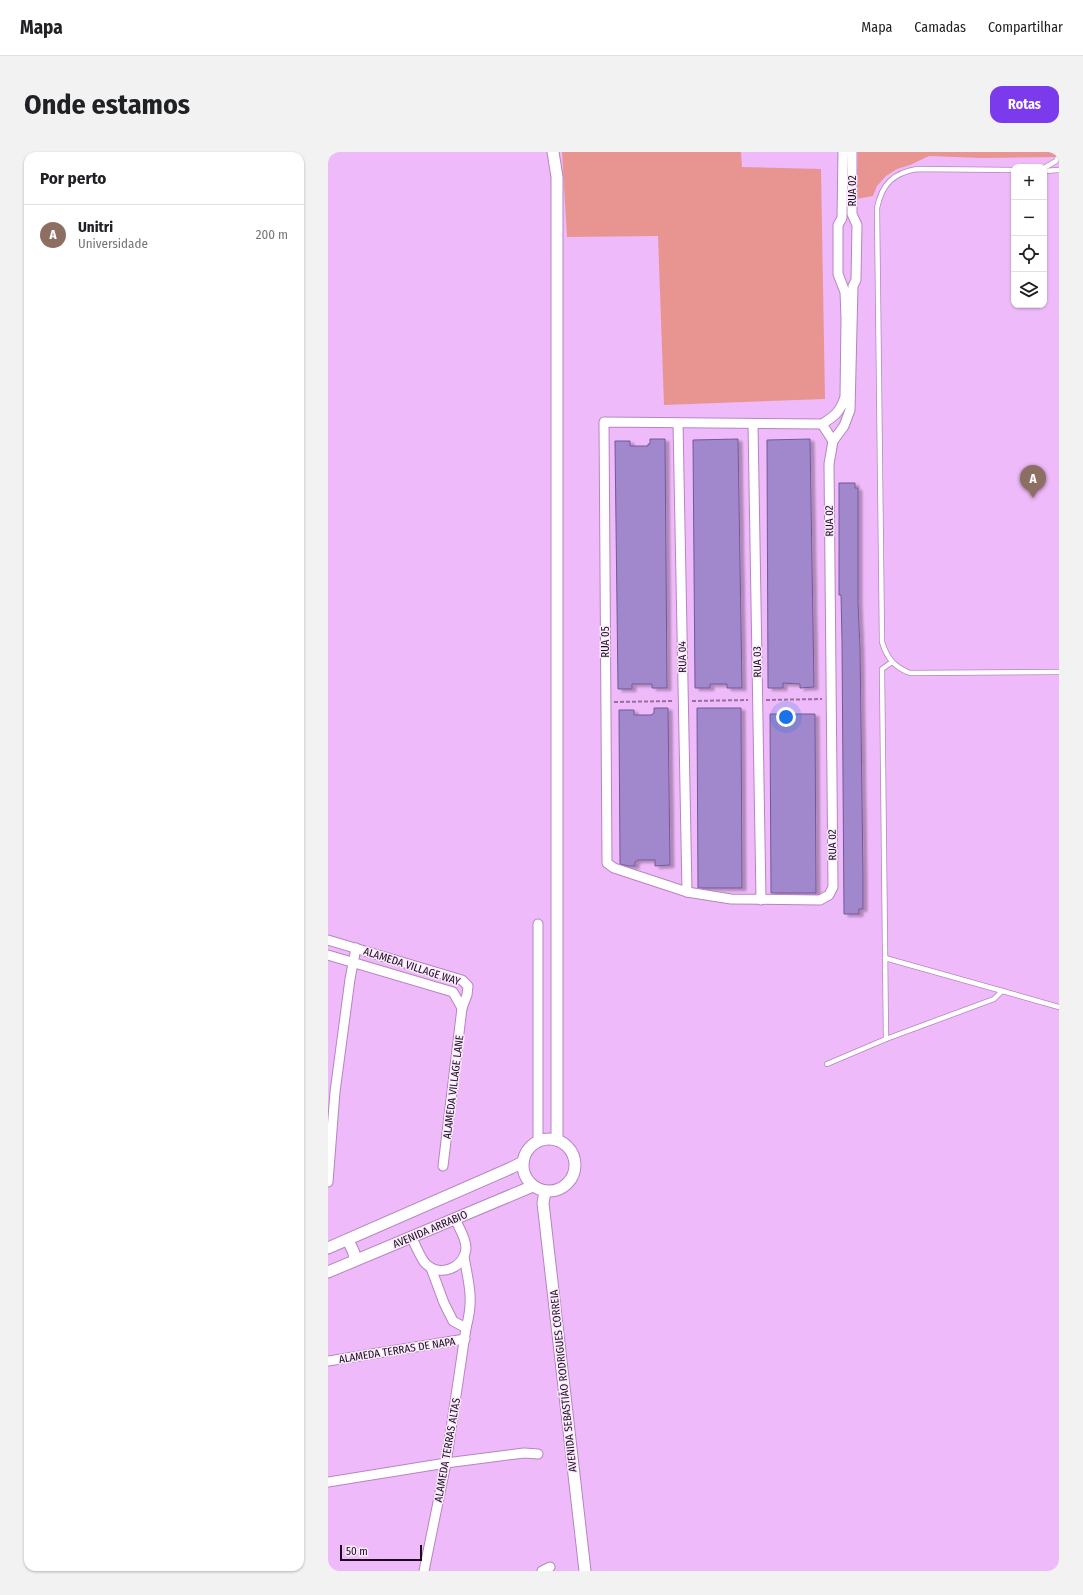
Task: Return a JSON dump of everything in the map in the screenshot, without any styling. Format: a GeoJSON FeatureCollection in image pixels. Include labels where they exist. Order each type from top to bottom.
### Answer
{"type":"FeatureCollection","features":[{"type":"Feature","properties":{"kind":"street"},"geometry":{"type":"LineString","coordinates":[[553,152],[557,177],[557,1140]]}},
{"type":"Feature","properties":{"kind":"street"},"geometry":{"type":"LineString","coordinates":[[678,423],[822,424],[833,417],[841,408],[845,397],[846,318],[845,292],[838,274],[838,225],[842,218],[843,152]]}},
{"type":"Feature","properties":{"kind":"street","name":"RUA 02"},"geometry":{"type":"LineString","coordinates":[[761,900],[820,900],[829,895],[833,887],[829,464],[833,441],[844,426],[850,410],[853,286],[856,280],[857,225],[852,214],[852,152]]}},
{"type":"Feature","properties":{"kind":"street"},"geometry":{"type":"LineString","coordinates":[[833,417],[844,426]]}},
{"type":"Feature","properties":{"kind":"street","name":"RUA 05"},"geometry":{"type":"LineString","coordinates":[[678,423],[604,422],[607,862],[614,868],[687,892]]}},
{"type":"Feature","properties":{"kind":"street","name":"RUA 04"},"geometry":{"type":"LineString","coordinates":[[678,423],[687,892]]}},
{"type":"Feature","properties":{"kind":"street","name":"RUA 03"},"geometry":{"type":"LineString","coordinates":[[753,424],[761,900]]}},
{"type":"Feature","properties":{"kind":"street"},"geometry":{"type":"LineString","coordinates":[[822,424],[833,441]]}},
{"type":"Feature","properties":{"kind":"street"},"geometry":{"type":"LineString","coordinates":[[687,892],[731,899],[761,900]]}},
{"type":"Feature","properties":{"kind":"street"},"geometry":{"type":"LineString","coordinates":[[538,924],[538,1141]]}},
{"type":"Feature","properties":{"kind":"street","name":"ALAMEDA VILLAGE WAY"},"geometry":{"type":"LineString","coordinates":[[328,940],[462,980],[468,986],[467,995],[462,1008]]}},
{"type":"Feature","properties":{"kind":"street"},"geometry":{"type":"LineString","coordinates":[[328,1182],[335,1092],[350,979],[356,948]]}},
{"type":"Feature","properties":{"kind":"street","name":"ALAMEDA VILLAGE WAY"},"geometry":{"type":"LineString","coordinates":[[328,955],[453,992],[462,1008]]}},
{"type":"Feature","properties":{"kind":"street","name":"ALAMEDA VILLAGE LANE"},"geometry":{"type":"LineString","coordinates":[[443,1166],[462,1008]]}},
{"type":"Feature","properties":{"kind":"street"},"geometry":{"type":"LineString","coordinates":[[544,1139],[557,1140],[569,1148],[575,1160],[573,1174],[565,1185],[559,1189],[545,1191],[533,1186],[524,1174],[523,1162],[528,1150],[538,1141],[544,1139]]}},
{"type":"Feature","properties":{"kind":"street","name":"AVENIDA ARRABIO"},"geometry":{"type":"LineString","coordinates":[[328,1248],[523,1162]]}},
{"type":"Feature","properties":{"kind":"street","name":"AVENIDA ARRABIO"},"geometry":{"type":"LineString","coordinates":[[328,1272],[533,1186]]}},
{"type":"Feature","properties":{"kind":"street","name":"AVENIDA SEBASTIÃO RODRIGUES CORREIA"},"geometry":{"type":"LineString","coordinates":[[545,1191],[543,1203],[585,1571]]}},
{"type":"Feature","properties":{"kind":"street"},"geometry":{"type":"LineString","coordinates":[[411,1237],[425,1264],[439,1271],[446,1271],[459,1264],[464,1257],[466,1250],[465,1242],[455,1219]]}},
{"type":"Feature","properties":{"kind":"street"},"geometry":{"type":"LineString","coordinates":[[348,1240],[354,1253],[355,1260]]}},
{"type":"Feature","properties":{"kind":"street","name":"ALAMEDA TERRAS ALTAS"},"geometry":{"type":"LineString","coordinates":[[424,1571],[446,1463],[466,1328],[470,1311],[471,1294],[464,1257]]}},
{"type":"Feature","properties":{"kind":"street"},"geometry":{"type":"LineString","coordinates":[[432,1268],[444,1303],[453,1321],[466,1328]]}},
{"type":"Feature","properties":{"kind":"street","name":"ALAMEDA TERRAS DE NAPA"},"geometry":{"type":"LineString","coordinates":[[328,1361],[465,1339]]}},
{"type":"Feature","properties":{"kind":"street"},"geometry":{"type":"LineString","coordinates":[[328,1482],[446,1463],[524,1453],[538,1454]]}},
{"type":"Feature","properties":{"kind":"lane"},"geometry":{"type":"LineString","coordinates":[[1047,167],[1056,161],[1059,155]]}},
{"type":"Feature","properties":{"kind":"lane"},"geometry":{"type":"LineString","coordinates":[[1047,169],[1059,170]]}},
{"type":"Feature","properties":{"kind":"lane"},"geometry":{"type":"LineString","coordinates":[[1011,170],[905,171],[894,177],[885,185],[879,196],[876,208],[882,642],[886,653],[892,662],[900,669],[910,673],[1059,672]]}},
{"type":"Feature","properties":{"kind":"lane"},"geometry":{"type":"LineString","coordinates":[[886,1039],[882,668],[892,662]]}},
{"type":"Feature","properties":{"kind":"lane"},"geometry":{"type":"LineString","coordinates":[[885,958],[1059,1007]]}},
{"type":"Feature","properties":{"kind":"lane"},"geometry":{"type":"LineString","coordinates":[[826,1064],[886,1039],[994,999],[1002,991]]}},
{"type":"Feature","properties":{"kind":"path"},"geometry":{"type":"LineString","coordinates":[[605,702],[831,699]]}},
{"type":"Feature","properties":{"kind":"shaded area"},"geometry":{"type":"Polygon","coordinates":[[[562,152],[741,152],[742,167],[821,169],[825,399],[664,405],[658,236],[567,237],[562,152]]]}},
{"type":"Feature","properties":{"kind":"shaded area"},"geometry":{"type":"Polygon","coordinates":[[[858,152],[1059,152],[1059,157],[981,158],[929,156],[897,169],[886,176],[877,186],[873,196],[857,199],[858,152]]]}},
{"type":"Feature","properties":{"kind":"building"},"geometry":{"type":"Polygon","coordinates":[[[650,439],[665,439],[667,688],[652,688],[652,684],[632,684],[632,689],[618,689],[615,441],[630,441],[630,446],[648,446],[648,444],[650,444],[650,439]]]}},
{"type":"Feature","properties":{"kind":"building"},"geometry":{"type":"Polygon","coordinates":[[[738,439],[742,688],[727,688],[727,684],[710,684],[710,688],[695,688],[693,440],[738,439]]]}},
{"type":"Feature","properties":{"kind":"building"},"geometry":{"type":"Polygon","coordinates":[[[810,439],[814,687],[800,688],[800,684],[783,683],[783,688],[768,688],[767,440],[810,439]]]}},
{"type":"Feature","properties":{"kind":"building"},"geometry":{"type":"Polygon","coordinates":[[[839,483],[855,483],[855,488],[858,488],[858,603],[863,876],[863,909],[859,909],[859,914],[844,914],[842,641],[841,595],[839,595],[839,483]]]}},
{"type":"Feature","properties":{"kind":"building"},"geometry":{"type":"Polygon","coordinates":[[[654,708],[668,708],[670,865],[655,866],[655,860],[638,860],[635,862],[635,866],[628,866],[620,864],[619,710],[634,710],[634,715],[651,715],[654,713],[654,708]]]}},
{"type":"Feature","properties":{"kind":"building"},"geometry":{"type":"Polygon","coordinates":[[[697,708],[741,708],[742,888],[698,888],[697,708]]]}},
{"type":"Feature","properties":{"kind":"building"},"geometry":{"type":"Polygon","coordinates":[[[770,714],[815,714],[816,893],[771,893],[770,714]]]}},
{"type":"Feature","properties":{"kind":"place","name":"Unitri"},"geometry":{"type":"Point","coordinates":[1033,498]}}]}
